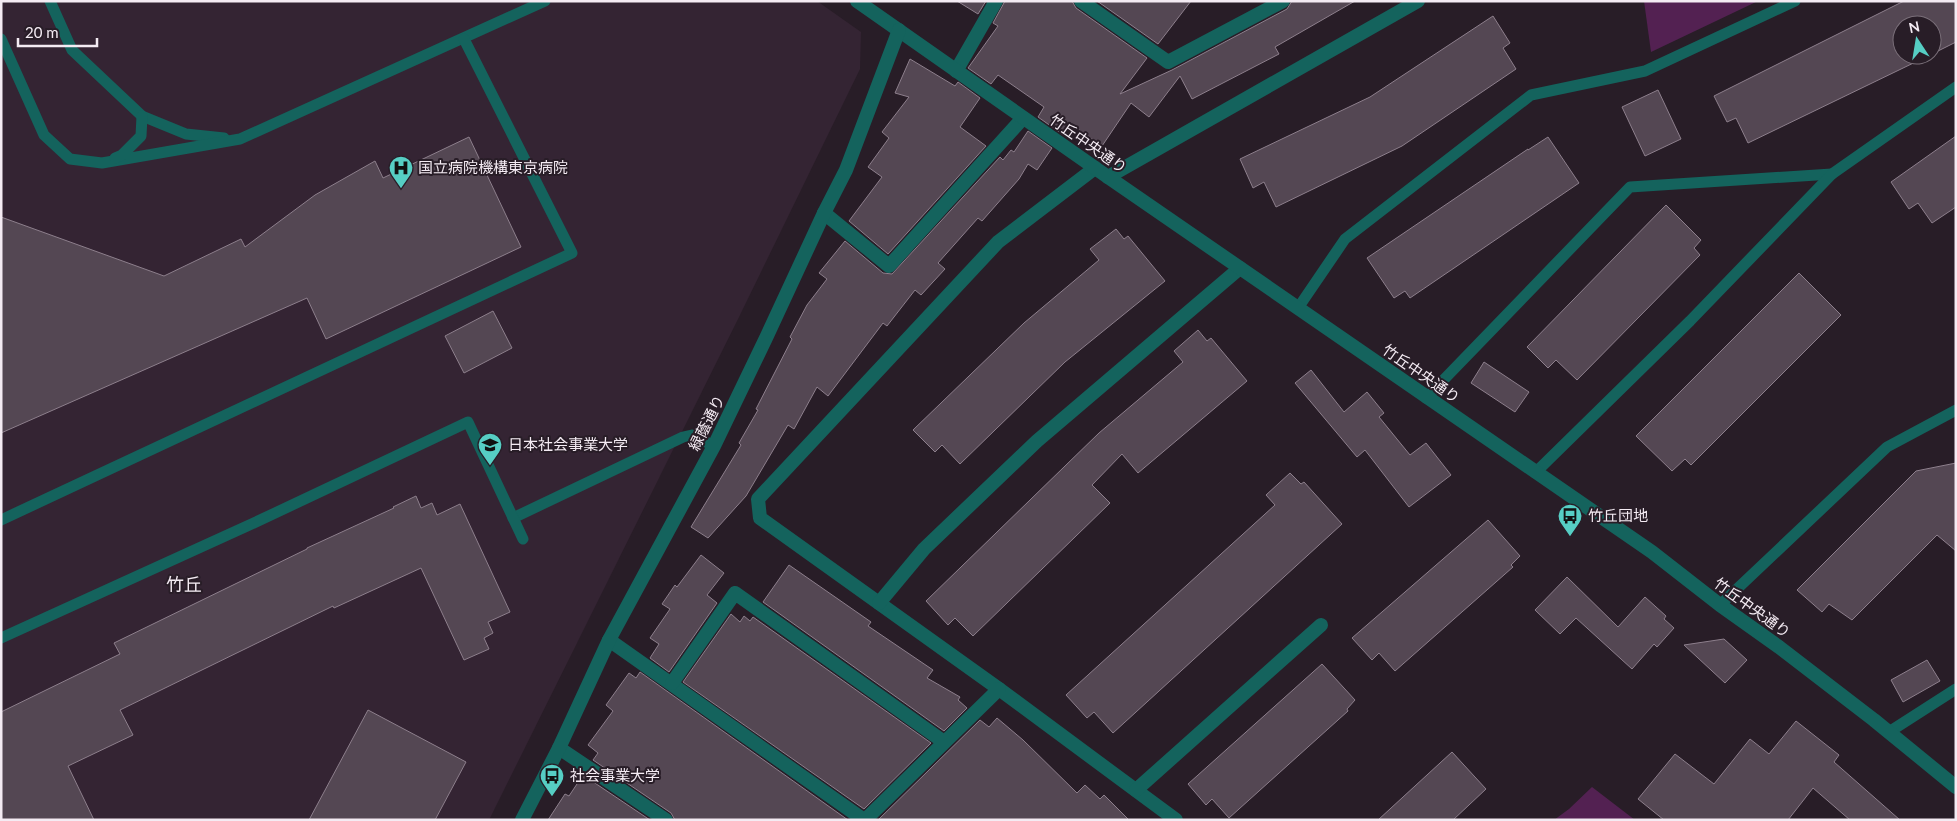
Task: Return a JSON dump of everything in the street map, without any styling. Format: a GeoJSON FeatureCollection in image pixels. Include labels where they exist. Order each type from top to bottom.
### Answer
{"type":"FeatureCollection","features":[{"type":"Feature","properties":{"kind":"street","name":"竹丘中央通り"},"geometry":{"type":"LineString","coordinates":[[857,1],[1426,398],[1652,552],[1720,605],[1780,647],[1956,788]]}},
{"type":"Feature","properties":{"kind":"street"},"geometry":{"type":"LineString","coordinates":[[956,71],[996,1]]}},
{"type":"Feature","properties":{"kind":"street"},"geometry":{"type":"LineString","coordinates":[[1081,1],[1168,62],[1283,1]]}},
{"type":"Feature","properties":{"kind":"street"},"geometry":{"type":"LineString","coordinates":[[1108,177],[1418,1]]}},
{"type":"Feature","properties":{"kind":"street","name":"緑蔭通り"},"geometry":{"type":"LineString","coordinates":[[522,820],[559,748],[609,640],[714,446],[766,338],[824,212],[846,170],[899,30]]}},
{"type":"Feature","properties":{"kind":"street"},"geometry":{"type":"LineString","coordinates":[[824,212],[889,266],[1023,118]]}},
{"type":"Feature","properties":{"kind":"street"},"geometry":{"type":"LineString","coordinates":[[1095,168],[998,242],[758,499],[760,518],[999,689],[1176,820]]}},
{"type":"Feature","properties":{"kind":"street"},"geometry":{"type":"LineString","coordinates":[[879,603],[924,549],[1037,441],[1240,268]]}},
{"type":"Feature","properties":{"kind":"street"},"geometry":{"type":"LineString","coordinates":[[672,683],[735,593],[944,742]]}},
{"type":"Feature","properties":{"kind":"street"},"geometry":{"type":"LineString","coordinates":[[1136,790],[1321,625]]}},
{"type":"Feature","properties":{"kind":"street"},"geometry":{"type":"LineString","coordinates":[[609,640],[864,820],[999,689]]}},
{"type":"Feature","properties":{"kind":"street"},"geometry":{"type":"LineString","coordinates":[[559,748],[666,820]]}},
{"type":"Feature","properties":{"kind":"lane"},"geometry":{"type":"LineString","coordinates":[[50,1],[72,50],[142,116],[186,134],[240,139]]}},
{"type":"Feature","properties":{"kind":"lane"},"geometry":{"type":"LineString","coordinates":[[1,39],[44,135],[70,159],[102,163],[240,139],[545,1]]}},
{"type":"Feature","properties":{"kind":"lane"},"geometry":{"type":"LineString","coordinates":[[1298,308],[1345,240],[1531,95],[1644,71],[1795,1]]}},
{"type":"Feature","properties":{"kind":"lane"},"geometry":{"type":"LineString","coordinates":[[1,520],[572,253],[464,39]]}},
{"type":"Feature","properties":{"kind":"lane"},"geometry":{"type":"LineString","coordinates":[[1535,473],[1690,321],[1832,174],[1956,87]]}},
{"type":"Feature","properties":{"kind":"lane"},"geometry":{"type":"LineString","coordinates":[[102,163],[122,155],[141,136],[142,116]]}},
{"type":"Feature","properties":{"kind":"lane"},"geometry":{"type":"LineString","coordinates":[[1426,398],[1630,186],[1832,174]]}},
{"type":"Feature","properties":{"kind":"lane"},"geometry":{"type":"LineString","coordinates":[[1720,605],[1887,447],[1956,410]]}},
{"type":"Feature","properties":{"kind":"lane"},"geometry":{"type":"LineString","coordinates":[[1,638],[256,522],[468,422],[524,539]]}},
{"type":"Feature","properties":{"kind":"lane"},"geometry":{"type":"LineString","coordinates":[[513,518],[683,437],[692,435],[714,446]]}},
{"type":"Feature","properties":{"kind":"lane"},"geometry":{"type":"LineString","coordinates":[[1888,732],[1956,689]]}},
{"type":"Feature","properties":{"kind":"shaded area","name":"国立病院機構東京病院"},"geometry":{"type":"Polygon","coordinates":[[[1,1],[817,1],[861,32],[860,69],[489,820],[1,820],[1,1]]]}},
{"type":"Feature","properties":{"kind":"shaded area"},"geometry":{"type":"Polygon","coordinates":[[[1644,1],[1758,1],[1651,52],[1644,1]]]}},
{"type":"Feature","properties":{"kind":"shaded area"},"geometry":{"type":"Polygon","coordinates":[[[1592,787],[1635,820],[1554,820],[1569,809],[1592,787]]]}},
{"type":"Feature","properties":{"kind":"building"},"geometry":{"type":"Polygon","coordinates":[[[957,1],[986,1],[978,14],[957,1]]]}},
{"type":"Feature","properties":{"kind":"building"},"geometry":{"type":"Polygon","coordinates":[[[1005,1],[1072,1],[1076,8],[1147,58],[1120,94],[1172,70],[1287,9],[1292,1],[1355,1],[1275,47],[1279,54],[1192,99],[1180,76],[1149,117],[1131,103],[1102,146],[1069,123],[1062,134],[1038,117],[1044,107],[998,75],[991,84],[968,68],[998,26],[993,23],[1005,1]]]}},
{"type":"Feature","properties":{"kind":"building"},"geometry":{"type":"Polygon","coordinates":[[[1097,1],[1191,1],[1158,44],[1097,1]]]}},
{"type":"Feature","properties":{"kind":"building"},"geometry":{"type":"Polygon","coordinates":[[[1904,1],[1956,1],[1956,42],[1942,49],[1942,15],[1892,15],[1892,65],[1909,65],[1748,143],[1736,118],[1727,122],[1714,96],[1904,1]]]}},
{"type":"Feature","properties":{"kind":"building"},"geometry":{"type":"Polygon","coordinates":[[[1493,16],[1510,43],[1503,48],[1516,69],[1402,146],[1276,207],[1264,182],[1253,188],[1240,159],[1370,97],[1493,16]]]}},
{"type":"Feature","properties":{"kind":"building"},"geometry":{"type":"Polygon","coordinates":[[[910,59],[955,86],[958,82],[980,98],[960,127],[986,146],[888,254],[849,221],[882,177],[868,167],[889,138],[882,132],[909,97],[895,93],[910,59]]]}},
{"type":"Feature","properties":{"kind":"building"},"geometry":{"type":"Polygon","coordinates":[[[1658,90],[1681,139],[1645,156],[1622,107],[1658,90]]]}},
{"type":"Feature","properties":{"kind":"building"},"geometry":{"type":"Polygon","coordinates":[[[1028,131],[1052,148],[1037,170],[1028,164],[1019,179],[982,221],[978,218],[938,263],[945,269],[921,295],[915,290],[887,326],[883,323],[828,396],[817,387],[794,429],[788,425],[746,496],[708,538],[691,527],[741,445],[739,443],[758,410],[756,409],[792,339],[790,337],[807,305],[827,279],[819,273],[845,241],[883,273],[892,274],[1000,157],[1003,160],[1011,150],[1014,152],[1028,131]]]}},
{"type":"Feature","properties":{"kind":"building"},"geometry":{"type":"Polygon","coordinates":[[[1956,136],[1956,207],[1932,223],[1918,203],[1909,209],[1891,182],[1956,136]]]}},
{"type":"Feature","properties":{"kind":"building"},"geometry":{"type":"Polygon","coordinates":[[[469,137],[521,247],[326,339],[307,298],[1,433],[1,217],[164,276],[241,239],[245,247],[315,195],[375,161],[383,178],[469,137]]]}},
{"type":"Feature","properties":{"kind":"building"},"geometry":{"type":"Polygon","coordinates":[[[1548,137],[1579,183],[1410,298],[1405,291],[1394,298],[1367,258],[1548,137]]]}},
{"type":"Feature","properties":{"kind":"building"},"geometry":{"type":"Polygon","coordinates":[[[1666,205],[1701,240],[1694,248],[1700,255],[1577,380],[1556,360],[1548,368],[1527,347],[1666,205]]]}},
{"type":"Feature","properties":{"kind":"building"},"geometry":{"type":"Polygon","coordinates":[[[1116,229],[1124,239],[1128,236],[1165,281],[1065,362],[960,464],[942,445],[935,452],[913,430],[1024,323],[1099,260],[1090,249],[1116,229]]]}},
{"type":"Feature","properties":{"kind":"building"},"geometry":{"type":"Polygon","coordinates":[[[1799,273],[1841,315],[1691,465],[1685,459],[1672,471],[1636,436],[1799,273]]]}},
{"type":"Feature","properties":{"kind":"building"},"geometry":{"type":"Polygon","coordinates":[[[493,311],[512,348],[464,373],[445,336],[493,311]]]}},
{"type":"Feature","properties":{"kind":"building"},"geometry":{"type":"Polygon","coordinates":[[[1198,330],[1207,341],[1211,338],[1247,381],[1138,473],[1122,454],[1092,485],[1110,503],[973,636],[955,618],[948,625],[926,601],[1099,433],[1183,362],[1174,351],[1198,330]]]}},
{"type":"Feature","properties":{"kind":"building"},"geometry":{"type":"Polygon","coordinates":[[[1484,362],[1529,392],[1515,412],[1471,383],[1484,362]]]}},
{"type":"Feature","properties":{"kind":"building"},"geometry":{"type":"Polygon","coordinates":[[[1311,370],[1344,412],[1367,392],[1384,413],[1379,417],[1410,455],[1426,443],[1451,475],[1409,507],[1365,450],[1357,457],[1295,383],[1311,370]]]}},
{"type":"Feature","properties":{"kind":"building"},"geometry":{"type":"Polygon","coordinates":[[[1956,463],[1956,551],[1937,535],[1852,620],[1829,604],[1822,612],[1797,590],[1916,471],[1956,463]]]}},
{"type":"Feature","properties":{"kind":"building"},"geometry":{"type":"Polygon","coordinates":[[[1290,473],[1301,484],[1304,482],[1342,524],[1113,733],[1094,712],[1087,718],[1066,695],[1275,505],[1266,495],[1290,473]]]}},
{"type":"Feature","properties":{"kind":"building"},"geometry":{"type":"Polygon","coordinates":[[[416,496],[421,508],[432,503],[437,515],[460,504],[510,612],[488,622],[493,633],[484,638],[489,649],[464,660],[421,568],[334,608],[333,606],[120,710],[133,735],[68,766],[94,820],[1,820],[1,712],[120,654],[114,643],[416,496]]]}},
{"type":"Feature","properties":{"kind":"building"},"geometry":{"type":"Polygon","coordinates":[[[1488,520],[1520,556],[1511,565],[1513,567],[1395,671],[1379,653],[1372,660],[1352,638],[1488,520]]]}},
{"type":"Feature","properties":{"kind":"building"},"geometry":{"type":"Polygon","coordinates":[[[701,555],[724,573],[707,595],[717,603],[669,672],[650,658],[659,644],[650,638],[670,609],[662,604],[675,585],[677,587],[701,555]]]}},
{"type":"Feature","properties":{"kind":"building"},"geometry":{"type":"Polygon","coordinates":[[[789,565],[871,622],[868,626],[933,670],[927,678],[960,697],[958,700],[967,708],[944,731],[763,602],[789,565]]]}},
{"type":"Feature","properties":{"kind":"building"},"geometry":{"type":"Polygon","coordinates":[[[1567,577],[1618,627],[1645,597],[1666,616],[1664,619],[1674,628],[1657,647],[1654,644],[1632,669],[1576,618],[1560,634],[1535,610],[1567,577]]]}},
{"type":"Feature","properties":{"kind":"building"},"geometry":{"type":"Polygon","coordinates":[[[731,614],[740,622],[744,616],[750,621],[753,617],[931,743],[864,809],[683,682],[731,614]]]}},
{"type":"Feature","properties":{"kind":"building"},"geometry":{"type":"Polygon","coordinates":[[[1724,639],[1747,660],[1725,683],[1684,645],[1724,639]]]}},
{"type":"Feature","properties":{"kind":"building"},"geometry":{"type":"Polygon","coordinates":[[[1927,660],[1940,681],[1903,702],[1891,680],[1927,660]]]}},
{"type":"Feature","properties":{"kind":"building"},"geometry":{"type":"Polygon","coordinates":[[[1322,664],[1355,700],[1347,709],[1348,711],[1229,818],[1212,799],[1206,805],[1188,784],[1322,664]]]}},
{"type":"Feature","properties":{"kind":"building"},"geometry":{"type":"Polygon","coordinates":[[[640,672],[848,820],[675,820],[671,813],[593,760],[598,753],[588,745],[613,711],[606,705],[629,673],[636,678],[640,672]]]}},
{"type":"Feature","properties":{"kind":"building"},"geometry":{"type":"Polygon","coordinates":[[[368,710],[466,762],[435,820],[309,820],[368,710]]]}},
{"type":"Feature","properties":{"kind":"building"},"geometry":{"type":"Polygon","coordinates":[[[997,718],[1023,740],[1077,793],[1085,785],[1100,799],[1104,795],[1129,820],[878,820],[980,720],[989,727],[997,718]]]}},
{"type":"Feature","properties":{"kind":"building"},"geometry":{"type":"Polygon","coordinates":[[[1796,721],[1839,755],[1834,762],[1900,820],[1850,820],[1813,788],[1788,820],[1664,820],[1638,799],[1675,754],[1714,784],[1750,739],[1769,754],[1796,721]]]}},
{"type":"Feature","properties":{"kind":"building"},"geometry":{"type":"Polygon","coordinates":[[[1452,752],[1486,789],[1453,820],[1378,820],[1452,752]]]}},
{"type":"Feature","properties":{"kind":"building"},"geometry":{"type":"Polygon","coordinates":[[[583,775],[650,820],[548,820],[565,794],[569,796],[583,775]]]}},
{"type":"Feature","properties":{"kind":"place","name":"国立病院機構東京病院"},"geometry":{"type":"Point","coordinates":[401,189]}},
{"type":"Feature","properties":{"kind":"place","name":"日本社会事業大学"},"geometry":{"type":"Point","coordinates":[490,466]}},
{"type":"Feature","properties":{"kind":"place","name":"竹丘団地"},"geometry":{"type":"Point","coordinates":[1570,537]}},
{"type":"Feature","properties":{"kind":"place","name":"社会事業大学"},"geometry":{"type":"Point","coordinates":[552,797]}},
{"type":"Feature","properties":{"kind":"district","name":"竹丘"},"geometry":{"type":"Point","coordinates":[184,585]}}]}
